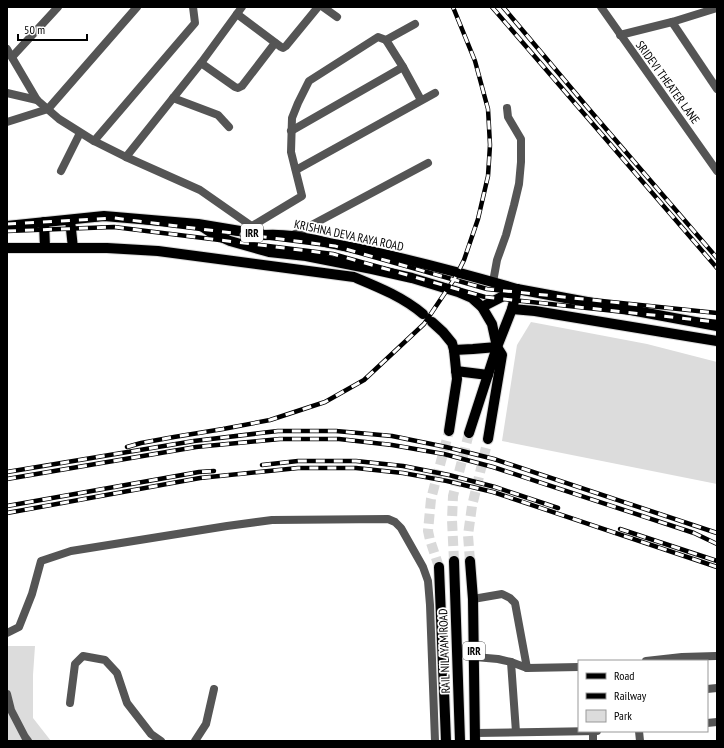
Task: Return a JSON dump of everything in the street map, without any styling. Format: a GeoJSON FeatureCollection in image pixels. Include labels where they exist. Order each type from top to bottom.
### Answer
{"type":"FeatureCollection","features":[{"type":"Feature","properties":{"kind":"main road","name":"KRISHNA DEVA RAYA ROAD"},"geometry":{"type":"LineString","coordinates":[[7,226],[104,216],[198,224],[264,235],[273,234],[291,236],[379,253],[517,289],[717,326]]}},
{"type":"Feature","properties":{"kind":"main road"},"geometry":{"type":"LineString","coordinates":[[70,220],[73,248]]}},
{"type":"Feature","properties":{"kind":"main road"},"geometry":{"type":"LineString","coordinates":[[44,222],[45,248]]}},
{"type":"Feature","properties":{"kind":"main road","name":"KRISHNA DEVA RAYA ROAD"},"geometry":{"type":"LineString","coordinates":[[198,224],[212,233],[230,241],[269,252],[306,256],[412,278],[458,292],[472,298],[482,307]]}},
{"type":"Feature","properties":{"kind":"main road"},"geometry":{"type":"LineString","coordinates":[[7,248],[73,248],[158,251],[354,277],[381,288],[414,307],[423,314]]}},
{"type":"Feature","properties":{"kind":"main road"},"geometry":{"type":"LineString","coordinates":[[482,307],[517,289]]}},
{"type":"Feature","properties":{"kind":"main road"},"geometry":{"type":"LineString","coordinates":[[469,433],[497,347],[512,309],[517,289]]}},
{"type":"Feature","properties":{"kind":"main road","name":"IRR"},"geometry":{"type":"LineString","coordinates":[[482,307],[492,324],[497,347],[502,355],[488,439]]}},
{"type":"Feature","properties":{"kind":"main road"},"geometry":{"type":"LineString","coordinates":[[512,309],[535,311],[717,341]]}},
{"type":"Feature","properties":{"kind":"main road"},"geometry":{"type":"LineString","coordinates":[[432,322],[452,343],[454,350],[457,379],[449,431]]}},
{"type":"Feature","properties":{"kind":"main road"},"geometry":{"type":"LineString","coordinates":[[454,350],[497,347]]}},
{"type":"Feature","properties":{"kind":"main road"},"geometry":{"type":"LineString","coordinates":[[456,371],[488,375]]}},
{"type":"Feature","properties":{"kind":"main road","name":"RAIL NILAYAM ROAD"},"geometry":{"type":"LineString","coordinates":[[454,561],[460,741]]}},
{"type":"Feature","properties":{"kind":"main road","name":"IRR"},"geometry":{"type":"LineString","coordinates":[[470,561],[475,657],[476,737]]}},
{"type":"Feature","properties":{"kind":"main road"},"geometry":{"type":"LineString","coordinates":[[438,567],[446,741]]}},
{"type":"Feature","properties":{"kind":"street"},"geometry":{"type":"LineString","coordinates":[[12,57],[58,7]]}},
{"type":"Feature","properties":{"kind":"street"},"geometry":{"type":"LineString","coordinates":[[7,122],[48,110],[137,7]]}},
{"type":"Feature","properties":{"kind":"street"},"geometry":{"type":"LineString","coordinates":[[94,141],[195,23],[193,7]]}},
{"type":"Feature","properties":{"kind":"street"},"geometry":{"type":"LineString","coordinates":[[126,157],[201,63],[242,7]]}},
{"type":"Feature","properties":{"kind":"street"},"geometry":{"type":"LineString","coordinates":[[237,14],[280,48],[283,48],[318,7]]}},
{"type":"Feature","properties":{"kind":"street"},"geometry":{"type":"LineString","coordinates":[[324,7],[337,18]]}},
{"type":"Feature","properties":{"kind":"street","name":"SRIDEVI THEATER LANE"},"geometry":{"type":"LineString","coordinates":[[601,7],[717,171]]}},
{"type":"Feature","properties":{"kind":"street"},"geometry":{"type":"LineString","coordinates":[[620,35],[672,22],[717,8]]}},
{"type":"Feature","properties":{"kind":"street"},"geometry":{"type":"LineString","coordinates":[[672,22],[717,89]]}},
{"type":"Feature","properties":{"kind":"street"},"geometry":{"type":"LineString","coordinates":[[252,226],[302,196],[291,152],[291,131],[292,118],[309,81],[378,38],[386,40],[415,24]]}},
{"type":"Feature","properties":{"kind":"street"},"geometry":{"type":"LineString","coordinates":[[386,40],[421,100]]}},
{"type":"Feature","properties":{"kind":"street"},"geometry":{"type":"LineString","coordinates":[[201,63],[235,86],[240,87],[275,43]]}},
{"type":"Feature","properties":{"kind":"street"},"geometry":{"type":"LineString","coordinates":[[7,49],[37,100],[59,119],[94,141],[200,190],[264,235]]}},
{"type":"Feature","properties":{"kind":"street"},"geometry":{"type":"LineString","coordinates":[[291,131],[403,67]]}},
{"type":"Feature","properties":{"kind":"street"},"geometry":{"type":"LineString","coordinates":[[7,93],[37,100]]}},
{"type":"Feature","properties":{"kind":"street"},"geometry":{"type":"LineString","coordinates":[[296,170],[435,93]]}},
{"type":"Feature","properties":{"kind":"street"},"geometry":{"type":"LineString","coordinates":[[173,98],[218,115],[229,128]]}},
{"type":"Feature","properties":{"kind":"street"},"geometry":{"type":"LineString","coordinates":[[493,282],[497,260],[506,235],[514,205],[522,162],[521,139],[508,117],[507,108]]}},
{"type":"Feature","properties":{"kind":"street"},"geometry":{"type":"LineString","coordinates":[[61,171],[80,132]]}},
{"type":"Feature","properties":{"kind":"street"},"geometry":{"type":"LineString","coordinates":[[291,236],[428,163]]}},
{"type":"Feature","properties":{"kind":"street"},"geometry":{"type":"LineString","coordinates":[[7,633],[19,627],[32,594],[41,561],[71,551],[272,520],[388,519],[395,522],[401,528],[423,567],[428,581],[435,741]]}},
{"type":"Feature","properties":{"kind":"street"},"geometry":{"type":"LineString","coordinates":[[473,599],[502,594],[510,598],[515,603],[527,668]]}},
{"type":"Feature","properties":{"kind":"street"},"geometry":{"type":"LineString","coordinates":[[70,703],[75,664],[83,656],[105,660],[117,673],[127,703],[151,734],[161,741]]}},
{"type":"Feature","properties":{"kind":"street"},"geometry":{"type":"LineString","coordinates":[[664,660],[716,656]]}},
{"type":"Feature","properties":{"kind":"street"},"geometry":{"type":"LineString","coordinates":[[475,657],[498,659],[527,668],[578,667]]}},
{"type":"Feature","properties":{"kind":"street"},"geometry":{"type":"LineString","coordinates":[[511,662],[516,732]]}},
{"type":"Feature","properties":{"kind":"street"},"geometry":{"type":"LineString","coordinates":[[195,741],[206,724],[214,689]]}},
{"type":"Feature","properties":{"kind":"street"},"geometry":{"type":"LineString","coordinates":[[7,694],[11,710],[28,741]]}},
{"type":"Feature","properties":{"kind":"street"},"geometry":{"type":"LineString","coordinates":[[476,737],[516,732],[578,731]]}},
{"type":"Feature","properties":{"kind":"green space"},"geometry":{"type":"Polygon","coordinates":[[[531,322],[647,344],[717,362],[717,484],[502,441],[517,345],[531,322]]]}},
{"type":"Feature","properties":{"kind":"green space"},"geometry":{"type":"Polygon","coordinates":[[[7,646],[35,646],[33,718],[51,741],[7,741],[7,646]]]}},
{"type":"Feature","properties":{"kind":"tunnel"},"geometry":{"type":"LineString","coordinates":[[439,567],[428,531],[431,499],[449,431]]}},
{"type":"Feature","properties":{"kind":"tunnel"},"geometry":{"type":"LineString","coordinates":[[454,561],[452,520],[453,496],[469,433]]}},
{"type":"Feature","properties":{"kind":"tunnel"},"geometry":{"type":"LineString","coordinates":[[470,561],[468,535],[472,506],[488,439]]}},
{"type":"Feature","properties":{"kind":"railway"},"geometry":{"type":"LineString","coordinates":[[127,447],[141,443],[270,420],[325,402],[364,380],[424,324],[455,278],[464,260],[478,219],[488,176],[490,145],[488,109],[475,61],[453,7]]}},
{"type":"Feature","properties":{"kind":"railway"},"geometry":{"type":"LineString","coordinates":[[492,7],[717,268]]}},
{"type":"Feature","properties":{"kind":"railway"},"geometry":{"type":"LineString","coordinates":[[503,7],[717,258]]}},
{"type":"Feature","properties":{"kind":"railway"},"geometry":{"type":"LineString","coordinates":[[7,224],[114,218],[335,246],[487,289],[717,313]]}},
{"type":"Feature","properties":{"kind":"railway"},"geometry":{"type":"LineString","coordinates":[[7,231],[114,227],[333,254],[485,297],[717,322]]}},
{"type":"Feature","properties":{"kind":"railway"},"geometry":{"type":"LineString","coordinates":[[7,472],[194,441],[278,431],[336,431],[392,436],[494,459],[717,533]]}},
{"type":"Feature","properties":{"kind":"railway"},"geometry":{"type":"LineString","coordinates":[[7,479],[196,447],[280,439],[339,439],[392,445],[444,454],[493,467],[694,533],[717,544]]}},
{"type":"Feature","properties":{"kind":"railway"},"geometry":{"type":"LineString","coordinates":[[262,465],[298,461],[356,461],[403,466],[449,475],[495,487],[558,508]]}},
{"type":"Feature","properties":{"kind":"railway"},"geometry":{"type":"LineString","coordinates":[[7,513],[200,478],[298,468],[356,468],[403,473],[447,481],[493,492],[717,567]]}},
{"type":"Feature","properties":{"kind":"railway"},"geometry":{"type":"LineString","coordinates":[[7,506],[199,472],[214,471]]}},
{"type":"Feature","properties":{"kind":"railway"},"geometry":{"type":"LineString","coordinates":[[620,529],[717,561]]}}]}
